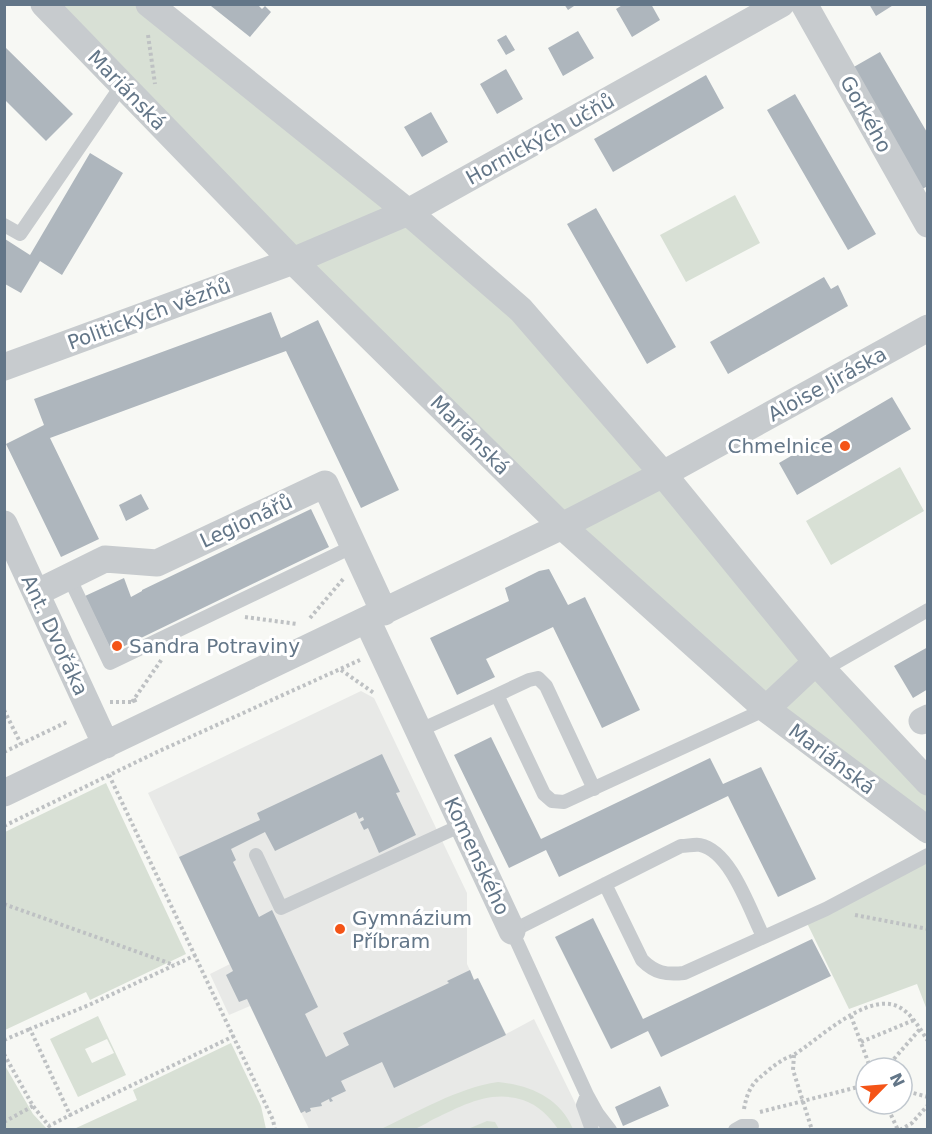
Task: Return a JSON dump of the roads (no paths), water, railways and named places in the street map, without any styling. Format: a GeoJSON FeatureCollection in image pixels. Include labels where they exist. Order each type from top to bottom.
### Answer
{"type":"FeatureCollection","features":[{"type":"Feature","properties":{"kind":"street","name":"Mariánská"},"geometry":{"type":"LineString","coordinates":[[44,4],[293,261],[562,526],[766,709],[927,830]]}},
{"type":"Feature","properties":{"kind":"street","name":"Hornických učňů"},"geometry":{"type":"LineString","coordinates":[[293,261],[408,212],[781,4]]}},
{"type":"Feature","properties":{"kind":"street","name":"Gorkého"},"geometry":{"type":"LineString","coordinates":[[804,4],[927,224]]}},
{"type":"Feature","properties":{"kind":"street"},"geometry":{"type":"LineString","coordinates":[[148,15],[408,212],[521,310],[663,474],[820,666],[927,782]]}},
{"type":"Feature","properties":{"kind":"street","name":"Politických vězňů"},"geometry":{"type":"LineString","coordinates":[[4,367],[293,261]]}},
{"type":"Feature","properties":{"kind":"street","name":"Aloise Jiráska"},"geometry":{"type":"LineString","coordinates":[[663,474],[927,328]]}},
{"type":"Feature","properties":{"kind":"street"},"geometry":{"type":"LineString","coordinates":[[4,793],[562,526],[663,474]]}},
{"type":"Feature","properties":{"kind":"street","name":"Legionářů"},"geometry":{"type":"LineString","coordinates":[[36,593],[105,559],[157,563],[325,484],[359,557],[375,616]]}},
{"type":"Feature","properties":{"kind":"street","name":"Ant. Dvořáka"},"geometry":{"type":"LineString","coordinates":[[4,524],[106,745]]}},
{"type":"Feature","properties":{"kind":"street","name":"Komenského"},"geometry":{"type":"LineString","coordinates":[[375,616],[381,651],[512,931]]}},
{"type":"Feature","properties":{"kind":"street"},"geometry":{"type":"LineString","coordinates":[[766,709],[820,666]]}},
{"type":"Feature","properties":{"kind":"lane"},"geometry":{"type":"LineString","coordinates":[[4,225],[20,234],[122,85]]}},
{"type":"Feature","properties":{"kind":"lane"},"geometry":{"type":"LineString","coordinates":[[69,577],[110,663],[214,613],[359,557]]}},
{"type":"Feature","properties":{"kind":"lane"},"geometry":{"type":"LineString","coordinates":[[820,666],[927,610]]}},
{"type":"Feature","properties":{"kind":"lane"},"geometry":{"type":"LineString","coordinates":[[418,731],[529,680],[538,678],[546,686],[594,789]]}},
{"type":"Feature","properties":{"kind":"lane"},"geometry":{"type":"LineString","coordinates":[[497,695],[544,794],[552,801],[564,802],[766,709]]}},
{"type":"Feature","properties":{"kind":"lane"},"geometry":{"type":"LineString","coordinates":[[256,855],[281,908],[462,825]]}},
{"type":"Feature","properties":{"kind":"lane","name":"Komenského"},"geometry":{"type":"LineString","coordinates":[[512,931],[681,846],[700,845],[715,852],[729,867],[763,936]]}},
{"type":"Feature","properties":{"kind":"lane"},"geometry":{"type":"LineString","coordinates":[[605,884],[642,960],[652,970],[666,975],[684,973],[826,909],[927,855]]}},
{"type":"Feature","properties":{"kind":"lane"},"geometry":{"type":"LineString","coordinates":[[512,931],[587,1095],[610,1130]]}},
{"type":"Feature","properties":{"kind":"lane"},"geometry":{"type":"LineString","coordinates":[[587,1095],[583,1105],[592,1130]]}},
{"type":"Feature","properties":{"kind":"lane"},"geometry":{"type":"LineString","coordinates":[[735,1130],[752,1123]]}},
{"type":"Feature","properties":{"kind":"place","name":"Chmelnice"},"geometry":{"type":"Point","coordinates":[845,446]}},
{"type":"Feature","properties":{"kind":"place","name":"Sandra Potraviny"},"geometry":{"type":"Point","coordinates":[117,646]}},
{"type":"Feature","properties":{"kind":"place","name":"Gymnázium Příbram"},"geometry":{"type":"Point","coordinates":[340,929]}}]}
